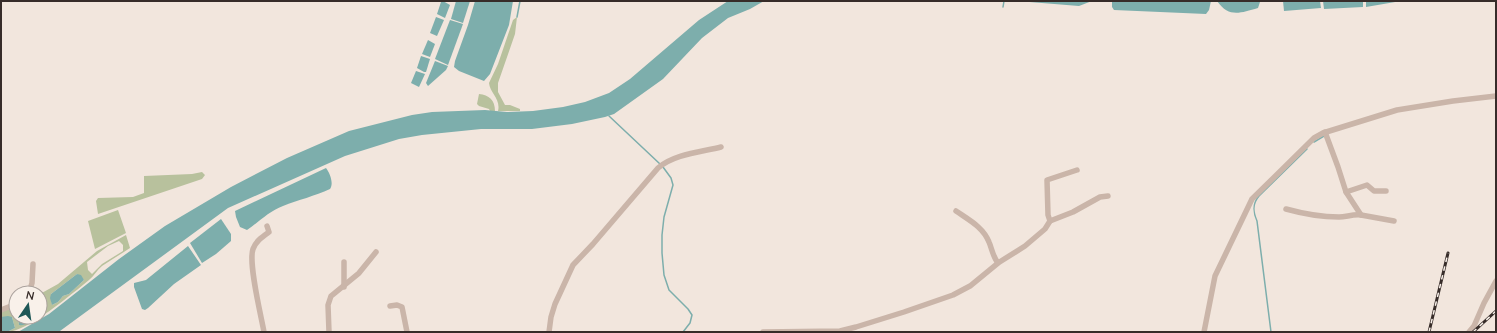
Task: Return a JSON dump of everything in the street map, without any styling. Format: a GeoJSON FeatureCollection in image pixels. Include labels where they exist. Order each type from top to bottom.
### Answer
{"type":"FeatureCollection","features":[{"type":"Feature","properties":{"kind":"street"},"geometry":{"type":"LineString","coordinates":[[1204,332],[1215,276],[1252,199],[1314,138],[1325,132],[1397,110],[1496,96]]}},
{"type":"Feature","properties":{"kind":"street"},"geometry":{"type":"LineString","coordinates":[[1325,132],[1346,192],[1361,215]]}},
{"type":"Feature","properties":{"kind":"street"},"geometry":{"type":"LineString","coordinates":[[549,332],[555,304],[573,265],[593,244],[658,168],[664,163],[721,147]]}},
{"type":"Feature","properties":{"kind":"street"},"geometry":{"type":"LineString","coordinates":[[1050,221],[1048,215],[1047,180],[1077,170]]}},
{"type":"Feature","properties":{"kind":"street"},"geometry":{"type":"LineString","coordinates":[[1346,192],[1367,185],[1374,191],[1386,191]]}},
{"type":"Feature","properties":{"kind":"street"},"geometry":{"type":"LineString","coordinates":[[763,332],[840,331],[953,295],[970,286],[998,263],[1026,246],[1045,229],[1050,221],[1073,212],[1100,197],[1108,196]]}},
{"type":"Feature","properties":{"kind":"street"},"geometry":{"type":"LineString","coordinates":[[1286,209],[1318,216],[1341,217],[1361,215],[1394,221]]}},
{"type":"Feature","properties":{"kind":"street"},"geometry":{"type":"LineString","coordinates":[[956,211],[982,229],[998,263]]}},
{"type":"Feature","properties":{"kind":"street"},"geometry":{"type":"LineString","coordinates":[[264,332],[255,285],[252,250],[260,238],[269,232],[267,226]]}},
{"type":"Feature","properties":{"kind":"street"},"geometry":{"type":"LineString","coordinates":[[329,332],[329,301],[331,296],[344,287],[359,273],[376,252]]}},
{"type":"Feature","properties":{"kind":"street"},"geometry":{"type":"LineString","coordinates":[[344,262],[344,287]]}},
{"type":"Feature","properties":{"kind":"street"},"geometry":{"type":"LineString","coordinates":[[31,285],[33,264]]}},
{"type":"Feature","properties":{"kind":"street"},"geometry":{"type":"LineString","coordinates":[[1469,332],[1474,326],[1496,281]]}},
{"type":"Feature","properties":{"kind":"street"},"geometry":{"type":"LineString","coordinates":[[390,306],[397,305],[402,307],[407,332]]}},
{"type":"Feature","properties":{"kind":"green space"},"geometry":{"type":"Polygon","coordinates":[[[517,17],[515,34],[498,83],[498,92],[505,105],[510,105],[520,109],[520,111],[498,111],[498,103],[489,83],[498,64],[513,20],[517,17]]]}},
{"type":"Feature","properties":{"kind":"green space"},"geometry":{"type":"Polygon","coordinates":[[[479,94],[488,97],[493,101],[495,111],[490,111],[489,109],[477,104],[479,94]]]}},
{"type":"Feature","properties":{"kind":"green space"},"geometry":{"type":"Polygon","coordinates":[[[202,172],[205,175],[202,179],[98,214],[96,201],[98,198],[133,197],[144,193],[144,176],[192,174],[202,172]]]}},
{"type":"Feature","properties":{"kind":"green space"},"geometry":{"type":"Polygon","coordinates":[[[118,210],[126,233],[95,249],[88,221],[118,210]]]}},
{"type":"Feature","properties":{"kind":"green space"},"geometry":{"type":"Polygon","coordinates":[[[126,235],[130,248],[102,266],[89,280],[48,312],[48,290],[58,284],[97,251],[126,235]],[[119,241],[108,246],[87,262],[88,270],[92,274],[102,264],[123,251],[123,245],[119,241]],[[77,274],[51,294],[52,305],[58,302],[63,296],[69,294],[84,280],[77,274]]]}},
{"type":"Feature","properties":{"kind":"green space"},"geometry":{"type":"Polygon","coordinates":[[[8,309],[8,317],[1,317],[1,312],[8,309]]]}},
{"type":"Feature","properties":{"kind":"green space"},"geometry":{"type":"Polygon","coordinates":[[[14,325],[28,325],[7,332],[15,328],[14,325]]]}},
{"type":"Feature","properties":{"kind":"water"},"geometry":{"type":"Polygon","coordinates":[[[443,1],[450,5],[445,18],[437,14],[441,2],[443,1]]]}},
{"type":"Feature","properties":{"kind":"water"},"geometry":{"type":"Polygon","coordinates":[[[456,1],[470,1],[463,23],[451,19],[456,1]]]}},
{"type":"Feature","properties":{"kind":"water"},"geometry":{"type":"Polygon","coordinates":[[[475,1],[513,1],[509,25],[490,74],[484,81],[459,71],[454,67],[475,1]]]}},
{"type":"Feature","properties":{"kind":"water"},"geometry":{"type":"Polygon","coordinates":[[[728,1],[764,1],[750,9],[728,18],[702,38],[663,79],[614,114],[572,124],[532,129],[481,129],[422,135],[399,139],[345,156],[228,208],[60,331],[18,332],[30,325],[48,325],[48,315],[119,259],[165,226],[231,187],[287,158],[349,131],[412,115],[432,112],[485,110],[507,112],[533,111],[585,102],[609,93],[630,79],[699,20],[728,1]]]}},
{"type":"Feature","properties":{"kind":"water"},"geometry":{"type":"Polygon","coordinates":[[[1017,1],[1092,1],[1079,6],[1017,1]]]}},
{"type":"Feature","properties":{"kind":"water"},"geometry":{"type":"Polygon","coordinates":[[[1112,1],[1211,1],[1209,10],[1206,14],[1114,10],[1112,7],[1112,1]]]}},
{"type":"Feature","properties":{"kind":"water"},"geometry":{"type":"Polygon","coordinates":[[[1217,1],[1260,2],[1258,8],[1235,13],[1226,10],[1217,1]]]}},
{"type":"Feature","properties":{"kind":"water"},"geometry":{"type":"Polygon","coordinates":[[[1283,1],[1320,1],[1321,8],[1284,11],[1283,1]]]}},
{"type":"Feature","properties":{"kind":"water"},"geometry":{"type":"Polygon","coordinates":[[[1323,1],[1363,1],[1363,7],[1324,9],[1323,1]]]}},
{"type":"Feature","properties":{"kind":"water"},"geometry":{"type":"Polygon","coordinates":[[[1366,1],[1401,1],[1366,7],[1366,1]]]}},
{"type":"Feature","properties":{"kind":"water"},"geometry":{"type":"Polygon","coordinates":[[[436,17],[444,20],[437,36],[430,33],[436,17]]]}},
{"type":"Feature","properties":{"kind":"water"},"geometry":{"type":"Polygon","coordinates":[[[450,20],[463,24],[448,65],[435,59],[450,20]]]}},
{"type":"Feature","properties":{"kind":"water"},"geometry":{"type":"Polygon","coordinates":[[[428,40],[435,44],[430,57],[422,54],[428,40]]]}},
{"type":"Feature","properties":{"kind":"water"},"geometry":{"type":"Polygon","coordinates":[[[421,56],[430,59],[426,72],[417,68],[421,56]]]}},
{"type":"Feature","properties":{"kind":"water"},"geometry":{"type":"Polygon","coordinates":[[[435,61],[448,66],[446,70],[428,86],[426,83],[435,61]]]}},
{"type":"Feature","properties":{"kind":"water"},"geometry":{"type":"Polygon","coordinates":[[[416,71],[425,74],[419,87],[411,83],[416,71]]]}},
{"type":"Feature","properties":{"kind":"water"},"geometry":{"type":"Polygon","coordinates":[[[326,168],[331,178],[332,184],[330,189],[278,208],[247,230],[240,227],[235,211],[326,168]]]}},
{"type":"Feature","properties":{"kind":"water"},"geometry":{"type":"Polygon","coordinates":[[[221,219],[231,234],[231,241],[216,254],[202,263],[190,243],[221,219]]]}},
{"type":"Feature","properties":{"kind":"water"},"geometry":{"type":"Polygon","coordinates":[[[188,246],[201,265],[174,284],[148,308],[145,310],[142,309],[134,283],[146,280],[188,246]]]}},
{"type":"Feature","properties":{"kind":"water"},"geometry":{"type":"Polygon","coordinates":[[[77,274],[81,275],[84,280],[69,294],[63,296],[58,302],[52,305],[50,298],[51,294],[77,274]]]}},
{"type":"Feature","properties":{"kind":"water"},"geometry":{"type":"Polygon","coordinates":[[[8,316],[8,325],[14,325],[15,328],[7,332],[1,332],[1,317],[8,316]]]}},
{"type":"Feature","properties":{"kind":"waterway"},"geometry":{"type":"LineString","coordinates":[[517,17],[520,1]]}},
{"type":"Feature","properties":{"kind":"waterway"},"geometry":{"type":"LineString","coordinates":[[1003,7],[1004,1]]}},
{"type":"Feature","properties":{"kind":"waterway"},"geometry":{"type":"LineString","coordinates":[[609,116],[660,164]]}},
{"type":"Feature","properties":{"kind":"waterway"},"geometry":{"type":"LineString","coordinates":[[1314,142],[1324,136]]}},
{"type":"Feature","properties":{"kind":"waterway"},"geometry":{"type":"LineString","coordinates":[[1271,332],[1254,205],[1259,196],[1307,149]]}},
{"type":"Feature","properties":{"kind":"waterway"},"geometry":{"type":"LineString","coordinates":[[663,167],[671,178],[673,185],[664,217],[662,235],[664,275],[669,290],[692,315],[690,323],[683,332]]}},
{"type":"Feature","properties":{"kind":"railway"},"geometry":{"type":"LineString","coordinates":[[1429,332],[1448,253]]}},
{"type":"Feature","properties":{"kind":"railway"},"geometry":{"type":"LineString","coordinates":[[1473,332],[1496,311]]}}]}
